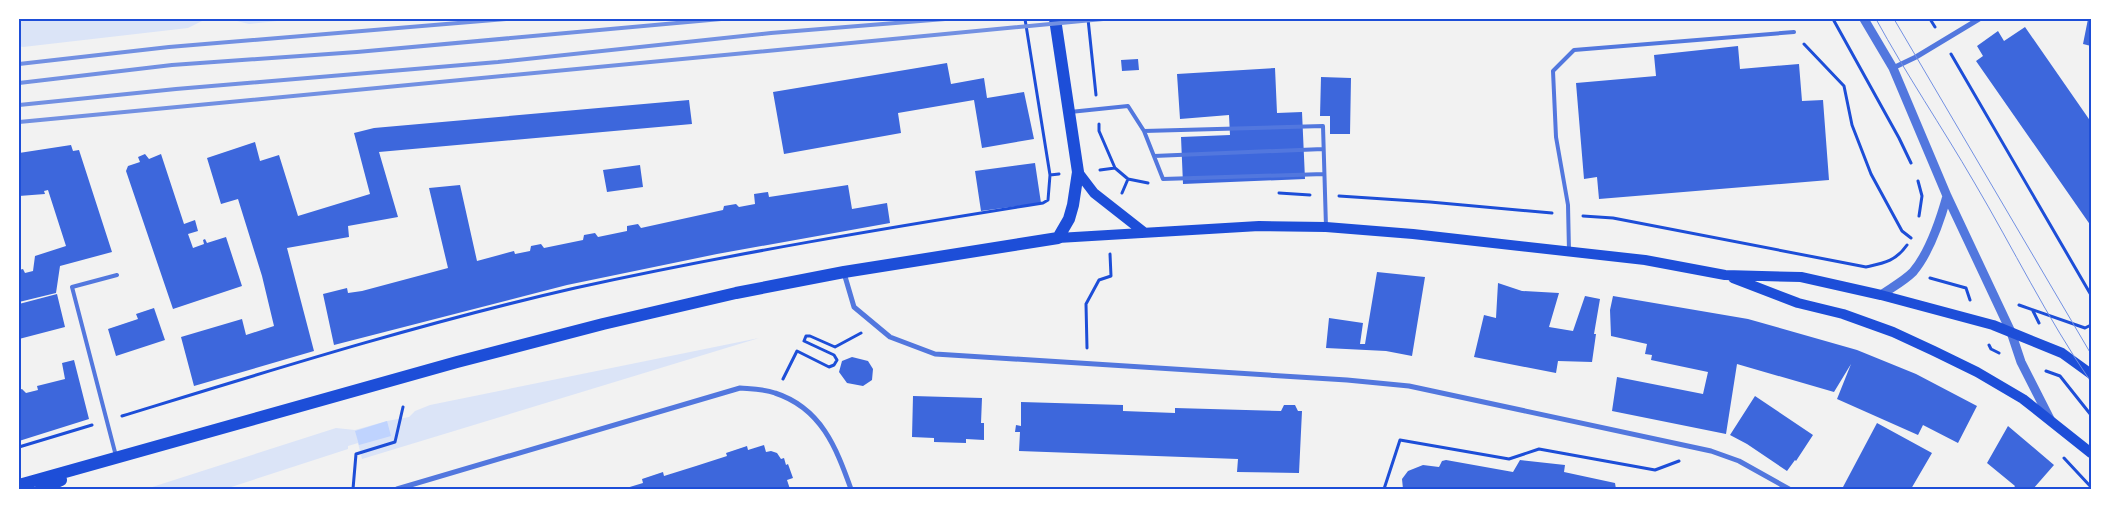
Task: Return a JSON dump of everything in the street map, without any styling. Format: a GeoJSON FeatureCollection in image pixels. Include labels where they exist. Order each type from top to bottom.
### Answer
{"type":"FeatureCollection","features":[{"type":"Feature","properties":{"kind":"main road"},"geometry":{"type":"LineString","coordinates":[[1055,19],[1078,172],[1069,219],[1058,238]]}},
{"type":"Feature","properties":{"kind":"main road"},"geometry":{"type":"LineString","coordinates":[[1078,172],[1094,193],[1145,233]]}},
{"type":"Feature","properties":{"kind":"main road"},"geometry":{"type":"LineString","coordinates":[[19,486],[603,324],[736,293],[844,272],[1058,238],[1108,234],[1259,226],[1326,227],[1413,234],[1569,253],[1645,260],[1725,275],[1801,277],[1881,295],[1993,325],[2062,354],[2091,374]]}},
{"type":"Feature","properties":{"kind":"main road"},"geometry":{"type":"LineString","coordinates":[[1725,275],[1798,303],[1843,314],[1893,332],[1934,351],[2006,388],[2091,453]]}},
{"type":"Feature","properties":{"kind":"main road"},"geometry":{"type":"LineString","coordinates":[[41,489],[97,464]]}},
{"type":"Feature","properties":{"kind":"street"},"geometry":{"type":"LineString","coordinates":[[1864,19],[1893,68],[1947,196],[2011,332],[2022,362],[2052,422]]}},
{"type":"Feature","properties":{"kind":"street"},"geometry":{"type":"LineString","coordinates":[[1893,68],[1916,57],[1979,19]]}},
{"type":"Feature","properties":{"kind":"street"},"geometry":{"type":"LineString","coordinates":[[1881,295],[1912,273],[1924,256],[1943,211],[1947,196]]}},
{"type":"Feature","properties":{"kind":"street"},"geometry":{"type":"LineString","coordinates":[[844,272],[854,307],[890,337],[935,354],[1087,362],[1409,386],[1711,451],[1739,462],[1789,489]]}},
{"type":"Feature","properties":{"kind":"street"},"geometry":{"type":"LineString","coordinates":[[397,489],[740,388],[776,394],[790,400],[809,413],[829,435],[838,453],[850,489]]}},
{"type":"Feature","properties":{"kind":"lane"},"geometry":{"type":"LineString","coordinates":[[1569,253],[1568,214],[1556,137],[1554,70],[1574,50],[1794,32]]}},
{"type":"Feature","properties":{"kind":"lane"},"geometry":{"type":"LineString","coordinates":[[1069,113],[1128,106],[1144,131],[1163,179],[1324,174]]}},
{"type":"Feature","properties":{"kind":"lane"},"geometry":{"type":"LineString","coordinates":[[1144,131],[1323,126],[1326,227]]}},
{"type":"Feature","properties":{"kind":"lane"},"geometry":{"type":"LineString","coordinates":[[1154,156],[1324,150]]}},
{"type":"Feature","properties":{"kind":"lane"},"geometry":{"type":"LineString","coordinates":[[117,275],[72,287],[117,458]]}},
{"type":"Feature","properties":{"kind":"path"},"geometry":{"type":"LineString","coordinates":[[19,446],[417,327],[576,288],[808,242],[1043,203],[1048,200],[1050,175],[1025,19]]}},
{"type":"Feature","properties":{"kind":"path"},"geometry":{"type":"LineString","coordinates":[[1088,19],[1099,131],[1115,168],[1128,179],[1156,184]]}},
{"type":"Feature","properties":{"kind":"path"},"geometry":{"type":"LineString","coordinates":[[1833,19],[1899,138],[1914,170]]}},
{"type":"Feature","properties":{"kind":"path"},"geometry":{"type":"LineString","coordinates":[[1794,32],[1844,86],[1852,125],[1871,174],[1902,231],[1911,238]]}},
{"type":"Feature","properties":{"kind":"path"},"geometry":{"type":"LineString","coordinates":[[1943,41],[2091,295]]}},
{"type":"Feature","properties":{"kind":"path"},"geometry":{"type":"LineString","coordinates":[[1050,175],[1115,168]]}},
{"type":"Feature","properties":{"kind":"path"},"geometry":{"type":"LineString","coordinates":[[1916,224],[1922,196],[1918,178]]}},
{"type":"Feature","properties":{"kind":"path"},"geometry":{"type":"LineString","coordinates":[[1115,209],[1128,179]]}},
{"type":"Feature","properties":{"kind":"path"},"geometry":{"type":"LineString","coordinates":[[1277,193],[1430,202],[1613,218],[1866,267],[1882,264],[1900,255],[1914,231]]}},
{"type":"Feature","properties":{"kind":"path"},"geometry":{"type":"LineString","coordinates":[[1087,362],[1086,304],[1099,280],[1111,276],[1108,234]]}},
{"type":"Feature","properties":{"kind":"path"},"geometry":{"type":"LineString","coordinates":[[1966,288],[2085,328],[2091,325]]}},
{"type":"Feature","properties":{"kind":"path"},"geometry":{"type":"LineString","coordinates":[[776,394],[798,351],[829,366],[834,365],[837,360],[834,356],[804,341],[806,336],[835,347],[874,325]]}},
{"type":"Feature","properties":{"kind":"path"},"geometry":{"type":"LineString","coordinates":[[353,489],[356,454],[395,442],[403,407]]}},
{"type":"Feature","properties":{"kind":"path"},"geometry":{"type":"LineString","coordinates":[[1384,489],[1400,440],[1509,459],[1539,449],[1654,470],[1711,451]]}},
{"type":"Feature","properties":{"kind":"shaded area"},"geometry":{"type":"Polygon","coordinates":[[[19,19],[206,19],[188,28],[23,47],[19,46],[19,19]]]}},
{"type":"Feature","properties":{"kind":"shaded area"},"geometry":{"type":"Polygon","coordinates":[[[229,19],[296,19],[249,24],[229,19]]]}},
{"type":"Feature","properties":{"kind":"shaded area"},"geometry":{"type":"Polygon","coordinates":[[[759,338],[362,459],[358,443],[348,446],[348,449],[225,489],[146,489],[336,428],[355,430],[409,417],[415,411],[430,405],[759,338]]]}},
{"type":"Feature","properties":{"kind":"water"},"geometry":{"type":"Polygon","coordinates":[[[387,421],[391,436],[359,445],[355,431],[387,421]]]}},
{"type":"Feature","properties":{"kind":"building"},"geometry":{"type":"Polygon","coordinates":[[[2088,19],[2091,19],[2091,46],[2083,44],[2088,19]]]}},
{"type":"Feature","properties":{"kind":"building"},"geometry":{"type":"Polygon","coordinates":[[[2025,27],[2091,122],[2091,226],[1976,61],[1983,56],[1977,46],[1998,31],[2004,41],[2025,27]]]}},
{"type":"Feature","properties":{"kind":"building"},"geometry":{"type":"Polygon","coordinates":[[[1738,46],[1740,69],[1799,64],[1802,101],[1823,100],[1829,180],[1599,199],[1597,177],[1584,179],[1576,83],[1656,76],[1654,55],[1738,46]]]}},
{"type":"Feature","properties":{"kind":"building"},"geometry":{"type":"Polygon","coordinates":[[[1138,59],[1139,70],[1122,71],[1121,60],[1138,59]]]}},
{"type":"Feature","properties":{"kind":"building"},"geometry":{"type":"Polygon","coordinates":[[[947,63],[951,84],[984,78],[987,98],[1024,92],[1034,139],[982,148],[974,100],[898,113],[901,133],[784,154],[773,92],[947,63]]]}},
{"type":"Feature","properties":{"kind":"building"},"geometry":{"type":"Polygon","coordinates":[[[1275,68],[1277,113],[1302,112],[1305,179],[1183,184],[1181,137],[1230,135],[1229,115],[1180,119],[1177,74],[1275,68]]]}},
{"type":"Feature","properties":{"kind":"building"},"geometry":{"type":"Polygon","coordinates":[[[1321,77],[1351,78],[1350,134],[1330,134],[1330,116],[1320,116],[1321,77]]]}},
{"type":"Feature","properties":{"kind":"building"},"geometry":{"type":"Polygon","coordinates":[[[689,100],[692,124],[379,152],[398,217],[348,226],[349,237],[287,248],[314,351],[194,386],[181,337],[242,319],[246,335],[274,326],[262,276],[238,199],[221,204],[207,158],[255,142],[260,161],[279,155],[298,216],[370,194],[354,133],[374,128],[689,100]]]}},
{"type":"Feature","properties":{"kind":"building"},"geometry":{"type":"Polygon","coordinates":[[[71,145],[73,151],[79,150],[112,252],[60,266],[56,293],[19,302],[19,270],[23,269],[25,273],[33,271],[35,256],[66,246],[48,190],[44,191],[45,194],[19,196],[19,153],[71,145]]]}},
{"type":"Feature","properties":{"kind":"building"},"geometry":{"type":"Polygon","coordinates":[[[145,154],[149,159],[161,154],[184,224],[195,220],[198,231],[188,234],[193,248],[204,244],[203,240],[205,239],[207,243],[226,237],[242,286],[173,309],[126,171],[128,166],[140,162],[138,157],[145,154]]]}},
{"type":"Feature","properties":{"kind":"building"},"geometry":{"type":"Polygon","coordinates":[[[1035,163],[1041,203],[981,211],[975,171],[1035,163]]]}},
{"type":"Feature","properties":{"kind":"building"},"geometry":{"type":"Polygon","coordinates":[[[640,165],[643,187],[607,192],[603,170],[640,165]]]}},
{"type":"Feature","properties":{"kind":"building"},"geometry":{"type":"Polygon","coordinates":[[[460,185],[477,261],[514,251],[515,254],[530,251],[531,246],[541,244],[544,248],[583,240],[584,235],[595,233],[598,237],[627,231],[627,226],[638,224],[641,228],[723,210],[724,206],[736,204],[739,207],[755,204],[754,194],[768,192],[769,197],[848,185],[852,209],[887,203],[890,223],[717,254],[567,285],[334,345],[323,294],[347,288],[348,293],[362,291],[448,268],[429,188],[460,185]]]}},
{"type":"Feature","properties":{"kind":"building"},"geometry":{"type":"Polygon","coordinates":[[[1377,272],[1425,277],[1412,356],[1386,351],[1326,348],[1329,318],[1363,323],[1360,344],[1365,344],[1377,272]]]}},
{"type":"Feature","properties":{"kind":"building"},"geometry":{"type":"Polygon","coordinates":[[[1498,283],[1522,291],[1559,293],[1549,327],[1573,331],[1585,296],[1600,299],[1594,334],[1596,334],[1592,362],[1558,361],[1556,373],[1474,357],[1484,315],[1496,318],[1498,283]]]}},
{"type":"Feature","properties":{"kind":"building"},"geometry":{"type":"Polygon","coordinates":[[[57,294],[65,327],[19,339],[19,304],[57,294]]]}},
{"type":"Feature","properties":{"kind":"building"},"geometry":{"type":"Polygon","coordinates":[[[1613,296],[1748,319],[1857,350],[1916,374],[1977,406],[1958,443],[1923,425],[1918,435],[1837,399],[1851,364],[1834,392],[1737,364],[1726,434],[1612,411],[1617,377],[1703,394],[1708,372],[1651,360],[1652,355],[1645,354],[1647,344],[1611,336],[1610,310],[1613,296]]]}},
{"type":"Feature","properties":{"kind":"building"},"geometry":{"type":"Polygon","coordinates":[[[154,308],[165,340],[116,356],[108,329],[138,319],[136,314],[154,308]]]}},
{"type":"Feature","properties":{"kind":"building"},"geometry":{"type":"Polygon","coordinates":[[[852,357],[868,361],[873,369],[872,380],[863,386],[847,383],[839,372],[842,361],[852,357]]]}},
{"type":"Feature","properties":{"kind":"building"},"geometry":{"type":"Polygon","coordinates":[[[74,360],[89,419],[19,441],[19,390],[22,389],[26,393],[38,390],[37,386],[65,379],[62,363],[74,360]]]}},
{"type":"Feature","properties":{"kind":"building"},"geometry":{"type":"Polygon","coordinates":[[[913,396],[982,398],[981,423],[984,423],[984,440],[966,439],[966,443],[934,442],[934,438],[912,437],[913,396]]]}},
{"type":"Feature","properties":{"kind":"building"},"geometry":{"type":"Polygon","coordinates":[[[1755,396],[1813,435],[1787,471],[1730,435],[1755,396]]]}},
{"type":"Feature","properties":{"kind":"building"},"geometry":{"type":"Polygon","coordinates":[[[1021,402],[1123,405],[1123,411],[1175,413],[1175,408],[1281,411],[1284,405],[1295,405],[1298,411],[1302,411],[1299,473],[1237,472],[1238,459],[1019,451],[1020,432],[1015,432],[1016,425],[1021,426],[1021,402]]]}},
{"type":"Feature","properties":{"kind":"building"},"geometry":{"type":"Polygon","coordinates":[[[1877,423],[1932,453],[1911,489],[1846,489],[1843,487],[1877,423]]]}},
{"type":"Feature","properties":{"kind":"building"},"geometry":{"type":"Polygon","coordinates":[[[2008,426],[2054,465],[2033,489],[2013,489],[2015,486],[1987,463],[2008,426]]]}},
{"type":"Feature","properties":{"kind":"building"},"geometry":{"type":"Polygon","coordinates":[[[764,445],[766,452],[777,453],[781,459],[784,458],[786,465],[788,464],[793,478],[787,480],[790,489],[623,489],[643,483],[642,479],[663,472],[664,476],[727,456],[726,453],[747,446],[748,450],[764,445]]]}},
{"type":"Feature","properties":{"kind":"building"},"geometry":{"type":"Polygon","coordinates":[[[1446,460],[1513,472],[1520,460],[1565,465],[1564,472],[1615,483],[1616,489],[1403,489],[1402,479],[1408,471],[1423,465],[1439,467],[1442,461],[1446,460]]]}},
{"type":"Feature","properties":{"kind":"tram line"},"geometry":{"type":"LineString","coordinates":[[1876,19],[1974,182],[2045,308],[2091,382]]}},
{"type":"Feature","properties":{"kind":"tram line"},"geometry":{"type":"LineString","coordinates":[[1894,19],[2091,354]]}},
{"type":"Feature","properties":{"kind":"railway"},"geometry":{"type":"LineString","coordinates":[[19,64],[169,47],[506,19]]}},
{"type":"Feature","properties":{"kind":"railway"},"geometry":{"type":"LineString","coordinates":[[19,83],[172,65],[357,52],[721,19]]}},
{"type":"Feature","properties":{"kind":"railway"},"geometry":{"type":"LineString","coordinates":[[19,105],[176,89],[498,62],[771,33],[945,19]]}},
{"type":"Feature","properties":{"kind":"railway"},"geometry":{"type":"LineString","coordinates":[[19,122],[1103,19]]}}]}
